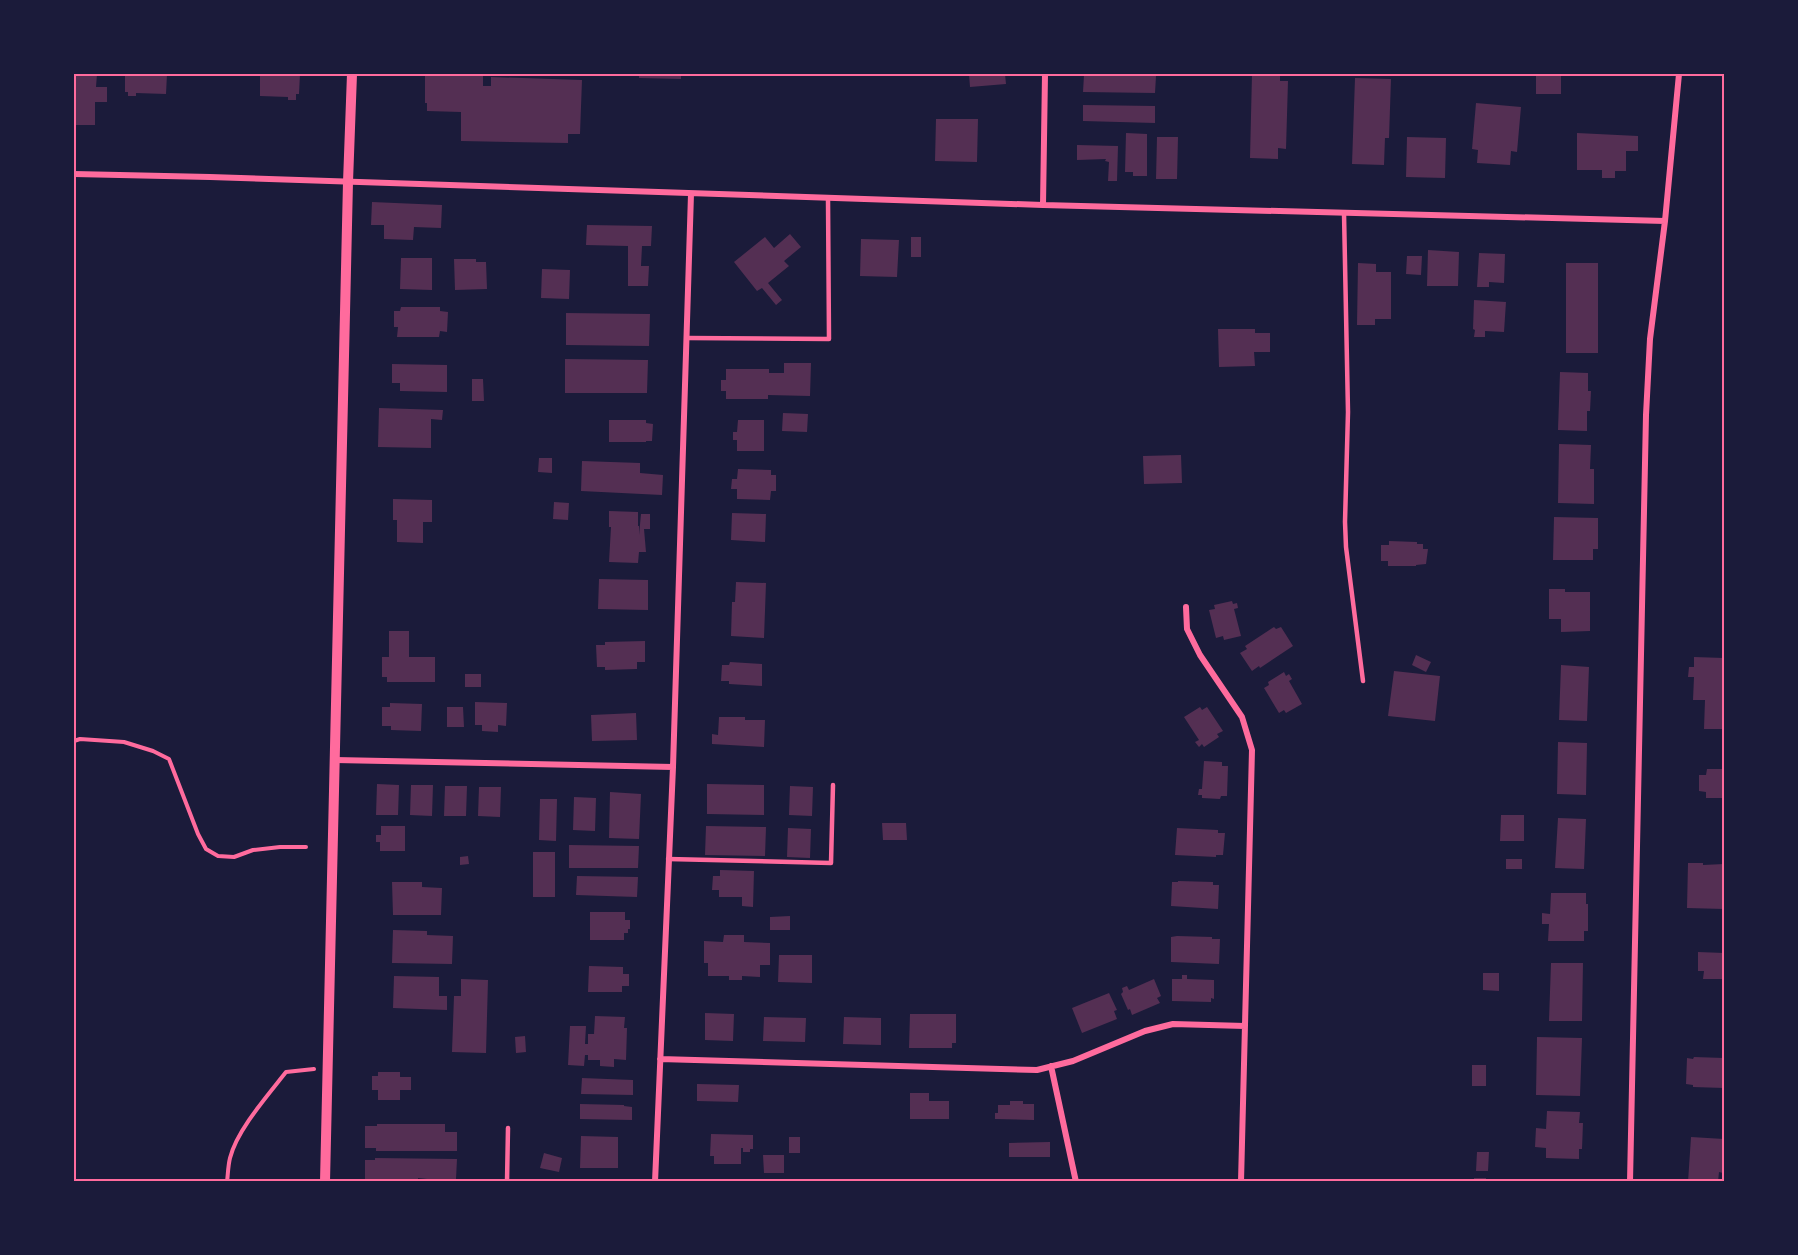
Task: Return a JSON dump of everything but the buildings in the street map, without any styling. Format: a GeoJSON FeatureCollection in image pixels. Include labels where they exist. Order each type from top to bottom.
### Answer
{"type":"FeatureCollection","features":[{"type":"Feature","properties":{"kind":"street"},"geometry":{"type":"LineString","coordinates":[[325,1182],[352,74]]}},
{"type":"Feature","properties":{"kind":"street"},"geometry":{"type":"LineString","coordinates":[[1043,206],[1045,74]]}},
{"type":"Feature","properties":{"kind":"street"},"geometry":{"type":"LineString","coordinates":[[1630,1182],[1646,416],[1650,339],[1665,221],[1679,74]]}},
{"type":"Feature","properties":{"kind":"street"},"geometry":{"type":"LineString","coordinates":[[74,174],[1043,206],[1665,221]]}},
{"type":"Feature","properties":{"kind":"street"},"geometry":{"type":"LineString","coordinates":[[655,1182],[673,767],[691,194]]}},
{"type":"Feature","properties":{"kind":"street"},"geometry":{"type":"LineString","coordinates":[[1186,607],[1188,629],[1200,655],[1242,717],[1252,750],[1241,1182]]}},
{"type":"Feature","properties":{"kind":"street"},"geometry":{"type":"LineString","coordinates":[[335,760],[673,767]]}},
{"type":"Feature","properties":{"kind":"street"},"geometry":{"type":"LineString","coordinates":[[660,1059],[1037,1070],[1073,1061],[1145,1031],[1173,1024],[1245,1026]]}},
{"type":"Feature","properties":{"kind":"street"},"geometry":{"type":"LineString","coordinates":[[1051,1066],[1076,1182]]}},
{"type":"Feature","properties":{"kind":"lane"},"geometry":{"type":"LineString","coordinates":[[687,338],[830,339],[828,199]]}},
{"type":"Feature","properties":{"kind":"lane"},"geometry":{"type":"LineString","coordinates":[[1344,213],[1348,401],[1346,547],[1363,681]]}},
{"type":"Feature","properties":{"kind":"lane"},"geometry":{"type":"LineString","coordinates":[[668,859],[831,863],[833,785]]}},
{"type":"Feature","properties":{"kind":"lane"},"geometry":{"type":"LineString","coordinates":[[507,1182],[508,1128]]}},
{"type":"Feature","properties":{"kind":"path"},"geometry":{"type":"LineString","coordinates":[[74,741],[80,739],[124,742],[153,751],[169,759],[206,849],[218,856],[234,857],[253,850],[280,847],[306,847]]}},
{"type":"Feature","properties":{"kind":"path"},"geometry":{"type":"LineString","coordinates":[[227,1182],[230,1156],[236,1141],[286,1072],[327,1069]]}}]}
